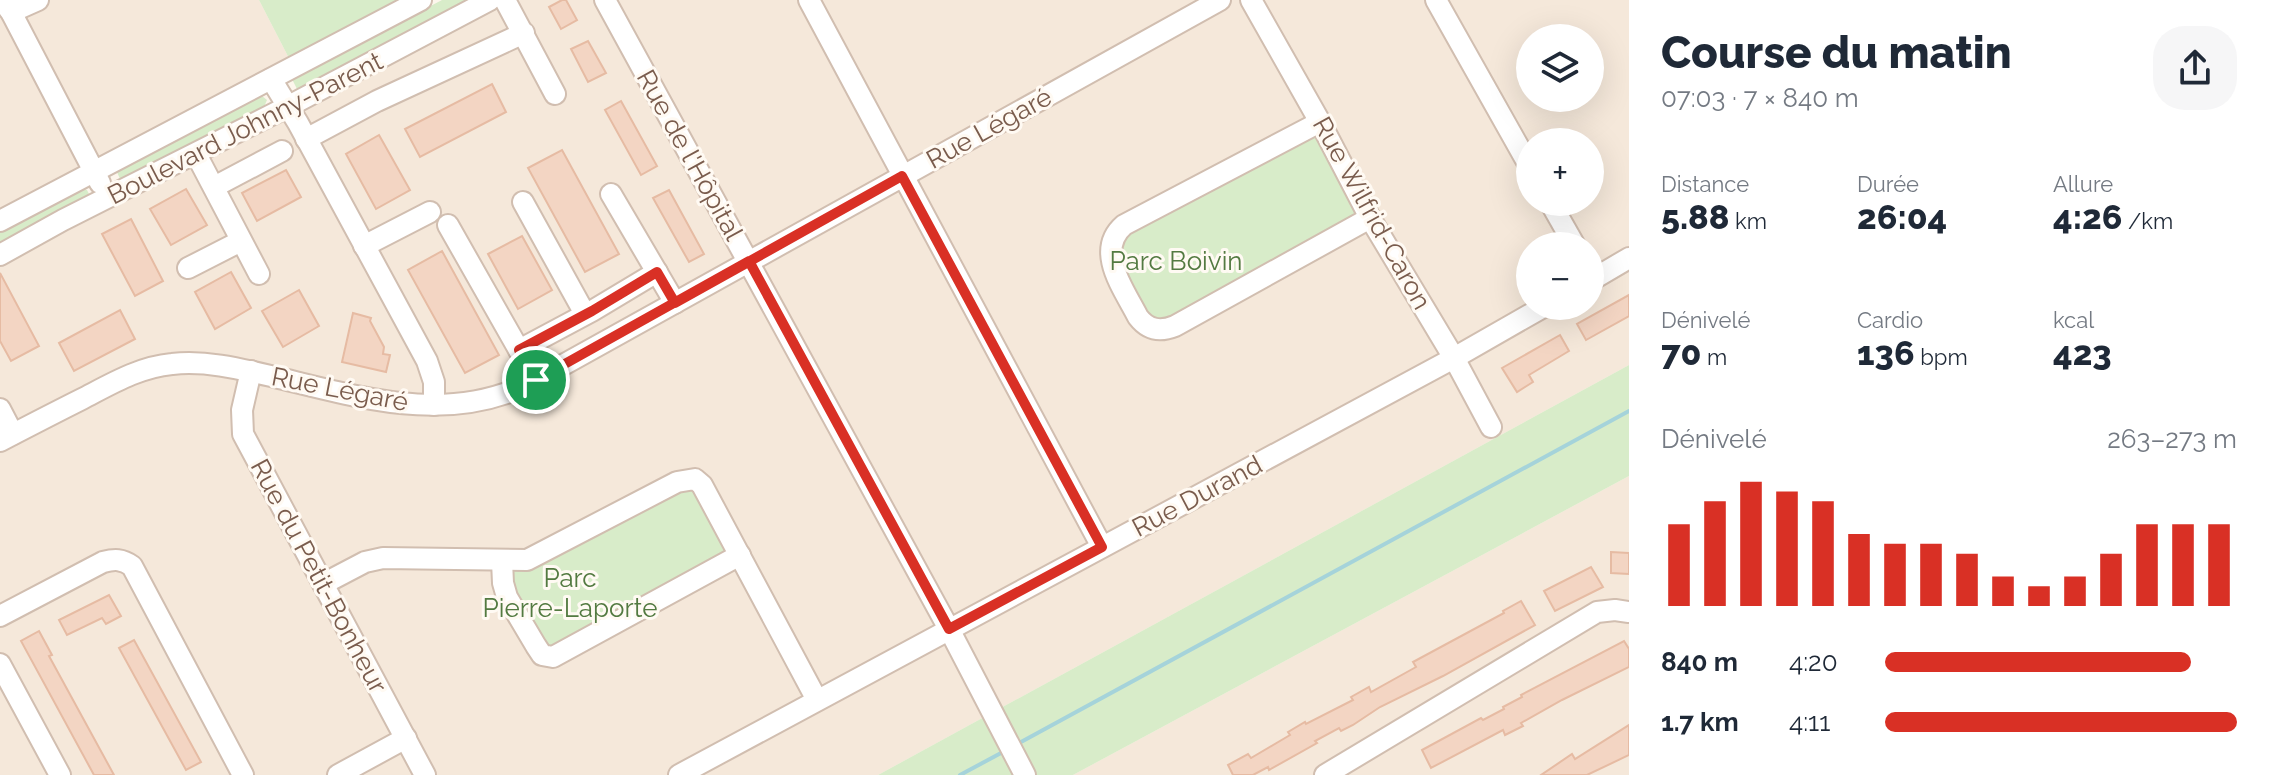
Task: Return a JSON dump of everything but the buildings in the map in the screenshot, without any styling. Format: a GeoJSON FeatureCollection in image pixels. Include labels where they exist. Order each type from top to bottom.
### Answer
{"type":"FeatureCollection","features":[{"type":"Feature","properties":{"kind":"street"},"geometry":{"type":"LineString","coordinates":[[38,0],[6,6],[107,199]]}},
{"type":"Feature","properties":{"kind":"street","name":"Boulevard Johnny-Parent"},"geometry":{"type":"LineString","coordinates":[[0,221],[421,0]]}},
{"type":"Feature","properties":{"kind":"street","name":"Boulevard Johnny-Parent"},"geometry":{"type":"LineString","coordinates":[[0,255],[490,0]]}},
{"type":"Feature","properties":{"kind":"street"},"geometry":{"type":"LineString","coordinates":[[505,0],[555,94]]}},
{"type":"Feature","properties":{"kind":"street","name":"Rue de l'Hôpital"},"geometry":{"type":"LineString","coordinates":[[605,0],[949,629],[1025,775]]}},
{"type":"Feature","properties":{"kind":"street"},"geometry":{"type":"LineString","coordinates":[[809,0],[1102,547]]}},
{"type":"Feature","properties":{"kind":"street","name":"Rue Légaré"},"geometry":{"type":"LineString","coordinates":[[6,438],[133,373],[154,366],[207,364],[404,405],[465,405],[497,397],[536,380],[1220,0]]}},
{"type":"Feature","properties":{"kind":"street","name":"Rue Wilfrid-Caron"},"geometry":{"type":"LineString","coordinates":[[1251,0],[1370,218],[1454,358],[1491,427]]}},
{"type":"Feature","properties":{"kind":"street"},"geometry":{"type":"LineString","coordinates":[[1436,0],[1516,142]]}},
{"type":"Feature","properties":{"kind":"street"},"geometry":{"type":"LineString","coordinates":[[306,139],[377,101],[524,33]]}},
{"type":"Feature","properties":{"kind":"street"},"geometry":{"type":"LineString","coordinates":[[271,79],[427,361],[434,382],[434,405]]}},
{"type":"Feature","properties":{"kind":"street"},"geometry":{"type":"LineString","coordinates":[[1320,122],[1124,225],[1116,233],[1111,242],[1111,261],[1138,317],[1144,325],[1152,328],[1163,330],[1175,326],[1370,218]]}},
{"type":"Feature","properties":{"kind":"street"},"geometry":{"type":"LineString","coordinates":[[214,187],[282,151]]}},
{"type":"Feature","properties":{"kind":"street"},"geometry":{"type":"LineString","coordinates":[[196,154],[259,274]]}},
{"type":"Feature","properties":{"kind":"street"},"geometry":{"type":"LineString","coordinates":[[611,194],[675,303]]}},
{"type":"Feature","properties":{"kind":"street"},"geometry":{"type":"LineString","coordinates":[[523,202],[588,313],[608,340]]}},
{"type":"Feature","properties":{"kind":"street"},"geometry":{"type":"LineString","coordinates":[[364,246],[430,212]]}},
{"type":"Feature","properties":{"kind":"street"},"geometry":{"type":"LineString","coordinates":[[448,225],[536,380]]}},
{"type":"Feature","properties":{"kind":"street"},"geometry":{"type":"LineString","coordinates":[[188,268],[241,241]]}},
{"type":"Feature","properties":{"kind":"street"},"geometry":{"type":"LineString","coordinates":[[1604,271],[1629,258]]}},
{"type":"Feature","properties":{"kind":"street"},"geometry":{"type":"LineString","coordinates":[[519,350],[657,272]]}},
{"type":"Feature","properties":{"kind":"street","name":"Rue Durand"},"geometry":{"type":"LineString","coordinates":[[679,775],[1520,320]]}},
{"type":"Feature","properties":{"kind":"street","name":"Rue du Petit-Bonheur"},"geometry":{"type":"LineString","coordinates":[[251,371],[242,410],[243,434],[425,775]]}},
{"type":"Feature","properties":{"kind":"street"},"geometry":{"type":"LineString","coordinates":[[0,409],[6,438]]}},
{"type":"Feature","properties":{"kind":"street"},"geometry":{"type":"LineString","coordinates":[[323,584],[365,562],[383,558],[527,560],[686,479],[695,479],[702,485],[817,700]]}},
{"type":"Feature","properties":{"kind":"street"},"geometry":{"type":"LineString","coordinates":[[502,561],[507,597],[542,655],[553,657],[740,555]]}},
{"type":"Feature","properties":{"kind":"street"},"geometry":{"type":"LineString","coordinates":[[0,616],[103,562],[116,559],[125,561],[132,566],[243,775]]}},
{"type":"Feature","properties":{"kind":"street"},"geometry":{"type":"LineString","coordinates":[[1325,775],[1597,612],[1629,612]]}},
{"type":"Feature","properties":{"kind":"street"},"geometry":{"type":"LineString","coordinates":[[0,664],[60,775]]}},
{"type":"Feature","properties":{"kind":"street"},"geometry":{"type":"LineString","coordinates":[[338,775],[406,738]]}},
{"type":"Feature","properties":{"kind":"shaded area"},"geometry":{"type":"Polygon","coordinates":[[[0,0],[259,0],[293,66],[0,221],[0,0]]]}},
{"type":"Feature","properties":{"kind":"shaded area"},"geometry":{"type":"Polygon","coordinates":[[[490,0],[1629,0],[1629,365],[878,775],[0,775],[0,255],[490,0]]]}},
{"type":"Feature","properties":{"kind":"shaded area"},"geometry":{"type":"Polygon","coordinates":[[[1629,476],[1629,775],[1073,775],[1629,476]]]}},
{"type":"Feature","properties":{"kind":"green space"},"geometry":{"type":"Polygon","coordinates":[[[259,0],[421,0],[293,66],[259,0]]]}},
{"type":"Feature","properties":{"kind":"green space"},"geometry":{"type":"Polygon","coordinates":[[[442,0],[468,0],[297,89],[292,79],[442,0]]]}},
{"type":"Feature","properties":{"kind":"green space"},"geometry":{"type":"Polygon","coordinates":[[[262,96],[267,100],[264,107],[121,181],[116,170],[262,96]]]}},
{"type":"Feature","properties":{"kind":"green space","name":"Parc Boivin"},"geometry":{"type":"Polygon","coordinates":[[[1320,122],[1370,218],[1152,328],[1110,251],[1111,242],[1320,122]]]}},
{"type":"Feature","properties":{"kind":"green space"},"geometry":{"type":"Polygon","coordinates":[[[82,189],[87,190],[90,196],[0,245],[0,231],[82,189]]]}},
{"type":"Feature","properties":{"kind":"green space"},"geometry":{"type":"Polygon","coordinates":[[[1629,365],[1629,476],[1073,775],[878,775],[1629,365]]]}},
{"type":"Feature","properties":{"kind":"green space","name":"Parc Pierre-Laporte"},"geometry":{"type":"Polygon","coordinates":[[[686,479],[740,555],[542,655],[502,561],[686,479]]]}},
{"type":"Feature","properties":{"kind":"waterway"},"geometry":{"type":"LineString","coordinates":[[1021,742],[1629,411]]}},
{"type":"Feature","properties":{"kind":"waterway"},"geometry":{"type":"LineString","coordinates":[[960,775],[1001,753]]}},
{"type":"Feature","properties":{"kind":"route"},"geometry":{"type":"LineString","coordinates":[[536,380],[519,350],[657,272],[675,303],[749,261],[902,176],[1102,547],[949,629],[749,261],[675,303],[536,380]]}}]}
